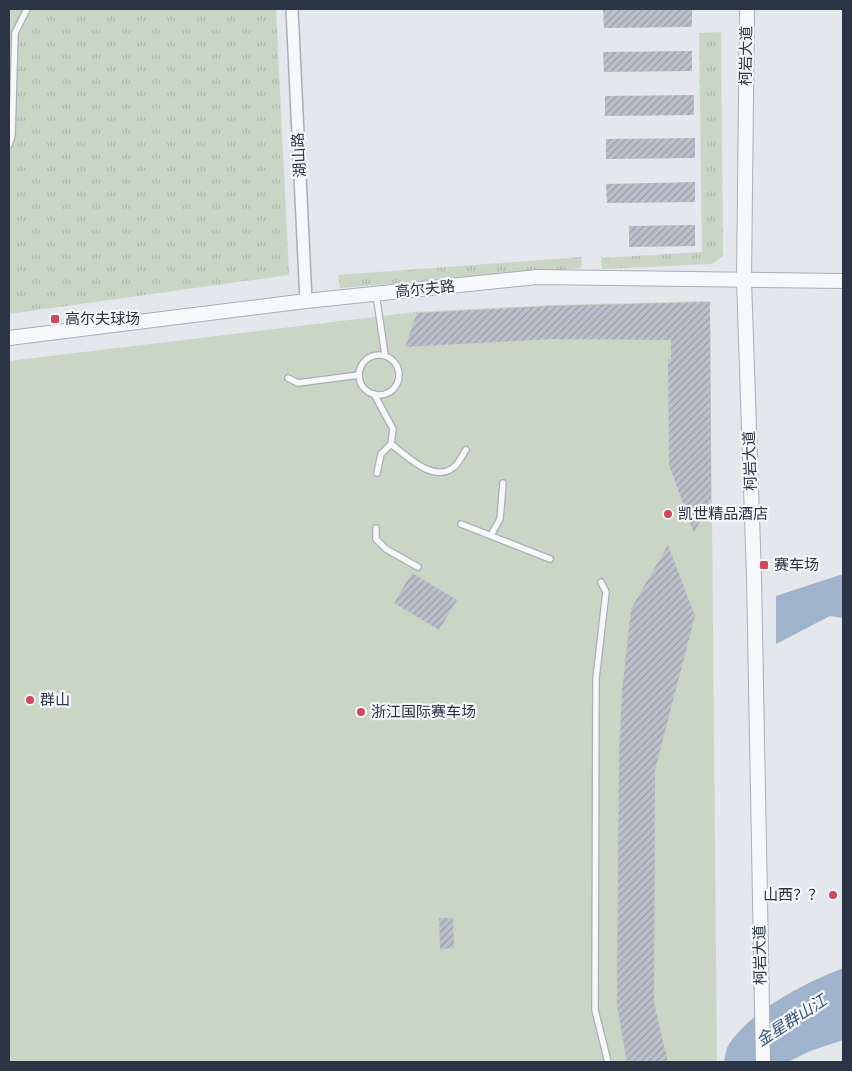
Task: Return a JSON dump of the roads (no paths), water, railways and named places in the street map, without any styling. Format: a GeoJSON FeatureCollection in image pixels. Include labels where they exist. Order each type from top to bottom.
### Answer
{"type":"FeatureCollection","features":[{"type":"Feature","properties":{"kind":"street","name":"湖山路"},"geometry":{"type":"LineString","coordinates":[[292,9],[306,301]]}},
{"type":"Feature","properties":{"kind":"street","name":"柯岩大道"},"geometry":{"type":"LineString","coordinates":[[747,9],[744,280],[754,577],[763,1062]]}},
{"type":"Feature","properties":{"kind":"street","name":"高尔夫路"},"geometry":{"type":"LineString","coordinates":[[9,338],[306,301],[537,277],[843,281]]}},
{"type":"Feature","properties":{"kind":"lane"},"geometry":{"type":"LineString","coordinates":[[9,145],[12,136],[15,33],[27,9]]}},
{"type":"Feature","properties":{"kind":"lane"},"geometry":{"type":"LineString","coordinates":[[376,294],[385,355]]}},
{"type":"Feature","properties":{"kind":"lane"},"geometry":{"type":"LineString","coordinates":[[374,394],[386,394],[396,386],[400,374],[396,362],[385,355],[372,355],[362,363],[359,375],[363,387],[374,394],[393,429],[391,444],[381,454],[376,473]]}},
{"type":"Feature","properties":{"kind":"lane"},"geometry":{"type":"LineString","coordinates":[[288,378],[298,383],[359,375]]}},
{"type":"Feature","properties":{"kind":"lane"},"geometry":{"type":"LineString","coordinates":[[391,444],[425,469],[438,473],[454,468],[466,450]]}},
{"type":"Feature","properties":{"kind":"lane"},"geometry":{"type":"LineString","coordinates":[[490,536],[500,519],[504,483]]}},
{"type":"Feature","properties":{"kind":"lane"},"geometry":{"type":"LineString","coordinates":[[461,524],[550,559]]}},
{"type":"Feature","properties":{"kind":"lane"},"geometry":{"type":"LineString","coordinates":[[376,528],[376,539],[386,549],[418,567]]}},
{"type":"Feature","properties":{"kind":"lane"},"geometry":{"type":"LineString","coordinates":[[601,582],[606,592],[596,678],[595,1010],[608,1062]]}},
{"type":"Feature","properties":{"kind":"water"},"geometry":{"type":"Polygon","coordinates":[[[843,574],[843,618],[830,616],[776,644],[776,596],[843,574]]]}},
{"type":"Feature","properties":{"kind":"water","name":"金星群山江"},"geometry":{"type":"Polygon","coordinates":[[[843,968],[843,1040],[810,1051],[788,1062],[724,1062],[729,1044],[752,1019],[797,989],[843,968]]]}},
{"type":"Feature","properties":{"kind":"place","name":"高尔夫球场"},"geometry":{"type":"Point","coordinates":[55,319]}},
{"type":"Feature","properties":{"kind":"place","name":"凯世精品酒店"},"geometry":{"type":"Point","coordinates":[668,514]}},
{"type":"Feature","properties":{"kind":"place","name":"赛车场"},"geometry":{"type":"Point","coordinates":[764,565]}},
{"type":"Feature","properties":{"kind":"place","name":"群山"},"geometry":{"type":"Point","coordinates":[30,700]}},
{"type":"Feature","properties":{"kind":"place","name":"浙江国际赛车场"},"geometry":{"type":"Point","coordinates":[361,712]}},
{"type":"Feature","properties":{"kind":"place","name":"山西？？"},"geometry":{"type":"Point","coordinates":[833,895]}}]}
